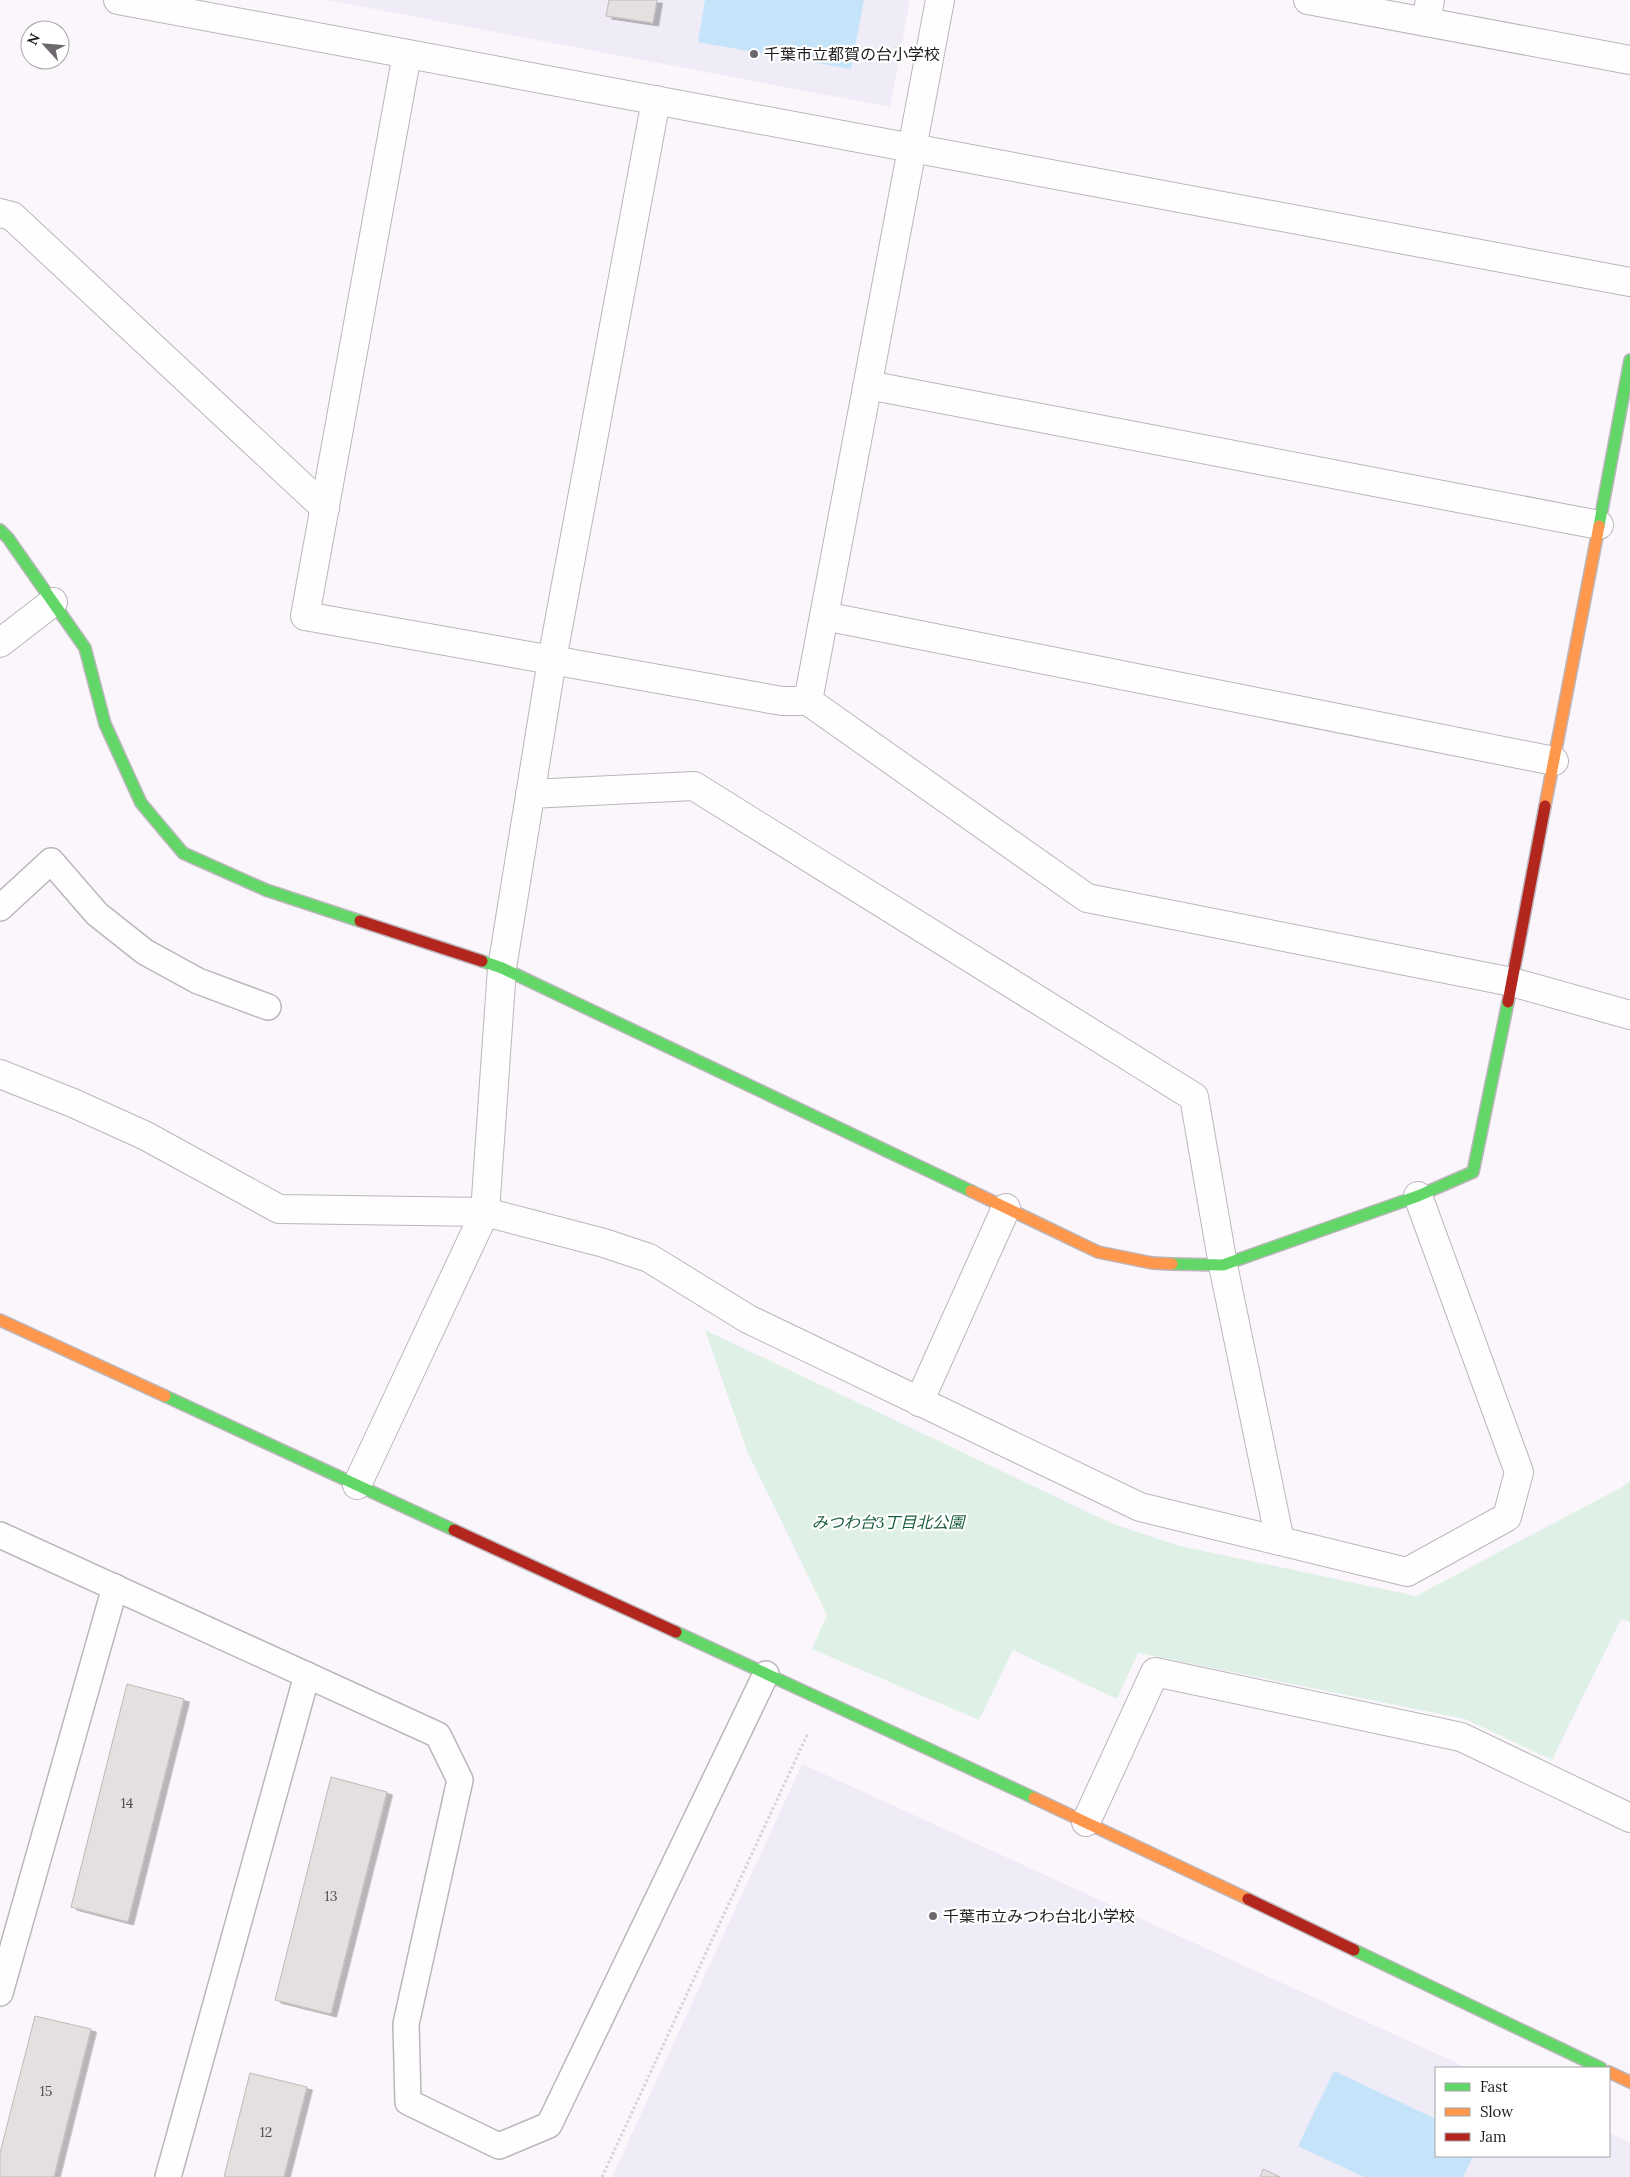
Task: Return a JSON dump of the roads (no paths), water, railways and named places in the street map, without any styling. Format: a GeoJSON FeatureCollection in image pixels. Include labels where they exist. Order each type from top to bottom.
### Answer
{"type":"FeatureCollection","features":[{"type":"Feature","properties":{"kind":"street"},"geometry":{"type":"LineString","coordinates":[[118,0],[165,4],[407,54],[1630,282]]}},
{"type":"Feature","properties":{"kind":"street"},"geometry":{"type":"LineString","coordinates":[[808,701],[940,0]]}},
{"type":"Feature","properties":{"kind":"street"},"geometry":{"type":"LineString","coordinates":[[1308,0],[1428,11],[1630,60]]}},
{"type":"Feature","properties":{"kind":"street"},"geometry":{"type":"LineString","coordinates":[[407,54],[305,616],[782,701],[808,701],[1088,898],[1512,982],[1630,1015]]}},
{"type":"Feature","properties":{"kind":"street"},"geometry":{"type":"LineString","coordinates":[[357,1485],[485,1212],[502,968],[552,660],[656,100]]}},
{"type":"Feature","properties":{"kind":"street"},"geometry":{"type":"LineString","coordinates":[[0,213],[12,216],[325,508]]}},
{"type":"Feature","properties":{"kind":"street"},"geometry":{"type":"LineString","coordinates":[[0,530],[8,538],[85,648],[105,724],[141,803],[183,853],[266,890],[502,968],[1098,1252],[1152,1264],[1223,1265],[1418,1196],[1473,1172],[1512,982],[1630,360]]}},
{"type":"Feature","properties":{"kind":"street"},"geometry":{"type":"LineString","coordinates":[[868,385],[1599,525]]}},
{"type":"Feature","properties":{"kind":"street"},"geometry":{"type":"LineString","coordinates":[[0,644],[53,602]]}},
{"type":"Feature","properties":{"kind":"street"},"geometry":{"type":"LineString","coordinates":[[824,616],[1554,761]]}},
{"type":"Feature","properties":{"kind":"street"},"geometry":{"type":"LineString","coordinates":[[530,794],[694,786],[1194,1097],[1223,1265],[1280,1541]]}},
{"type":"Feature","properties":{"kind":"street"},"geometry":{"type":"LineString","coordinates":[[0,1074],[146,1136],[279,1209],[485,1212],[604,1243],[649,1258],[748,1319],[1140,1507],[1406,1572],[1507,1517],[1519,1472],[1418,1196]]}},
{"type":"Feature","properties":{"kind":"street"},"geometry":{"type":"LineString","coordinates":[[919,1402],[1006,1208]]}},
{"type":"Feature","properties":{"kind":"street"},"geometry":{"type":"LineString","coordinates":[[0,1320],[1086,1822],[1599,2067]]}},
{"type":"Feature","properties":{"kind":"street"},"geometry":{"type":"LineString","coordinates":[[1086,1822],[1155,1672],[1460,1737],[1630,1818]]}},
{"type":"Feature","properties":{"kind":"street"},"geometry":{"type":"LineString","coordinates":[[1610,2072],[1630,2082]]}},
{"type":"Feature","properties":{"kind":"lane"},"geometry":{"type":"LineString","coordinates":[[0,908],[52,861],[97,914],[145,952],[198,981],[268,1007]]}},
{"type":"Feature","properties":{"kind":"lane"},"geometry":{"type":"LineString","coordinates":[[0,1535],[438,1735],[460,1780],[406,2024],[408,2102],[499,2146],[550,2125],[766,1674]]}},
{"type":"Feature","properties":{"kind":"lane"},"geometry":{"type":"LineString","coordinates":[[0,1993],[115,1587]]}},
{"type":"Feature","properties":{"kind":"lane"},"geometry":{"type":"LineString","coordinates":[[168,2177],[307,1675]]}},
{"type":"Feature","properties":{"kind":"water"},"geometry":{"type":"Polygon","coordinates":[[[705,0],[864,0],[851,69],[698,42],[705,0]]]}},
{"type":"Feature","properties":{"kind":"water"},"geometry":{"type":"Polygon","coordinates":[[[1334,2071],[1435,2119],[1435,2157],[1473,2157],[1463,2177],[1364,2177],[1298,2146],[1334,2071]]]}},
{"type":"Feature","properties":{"kind":"place","name":"千葉市立都賀の台小学校"},"geometry":{"type":"Point","coordinates":[754,54]}},
{"type":"Feature","properties":{"kind":"place","name":"千葉市立みつわ台北小学校"},"geometry":{"type":"Point","coordinates":[933,1916]}},
{"type":"Feature","properties":{"kind":"park label","name":"みつわ台3丁目北公園"},"geometry":{"type":"Point","coordinates":[888,1522]}}]}
